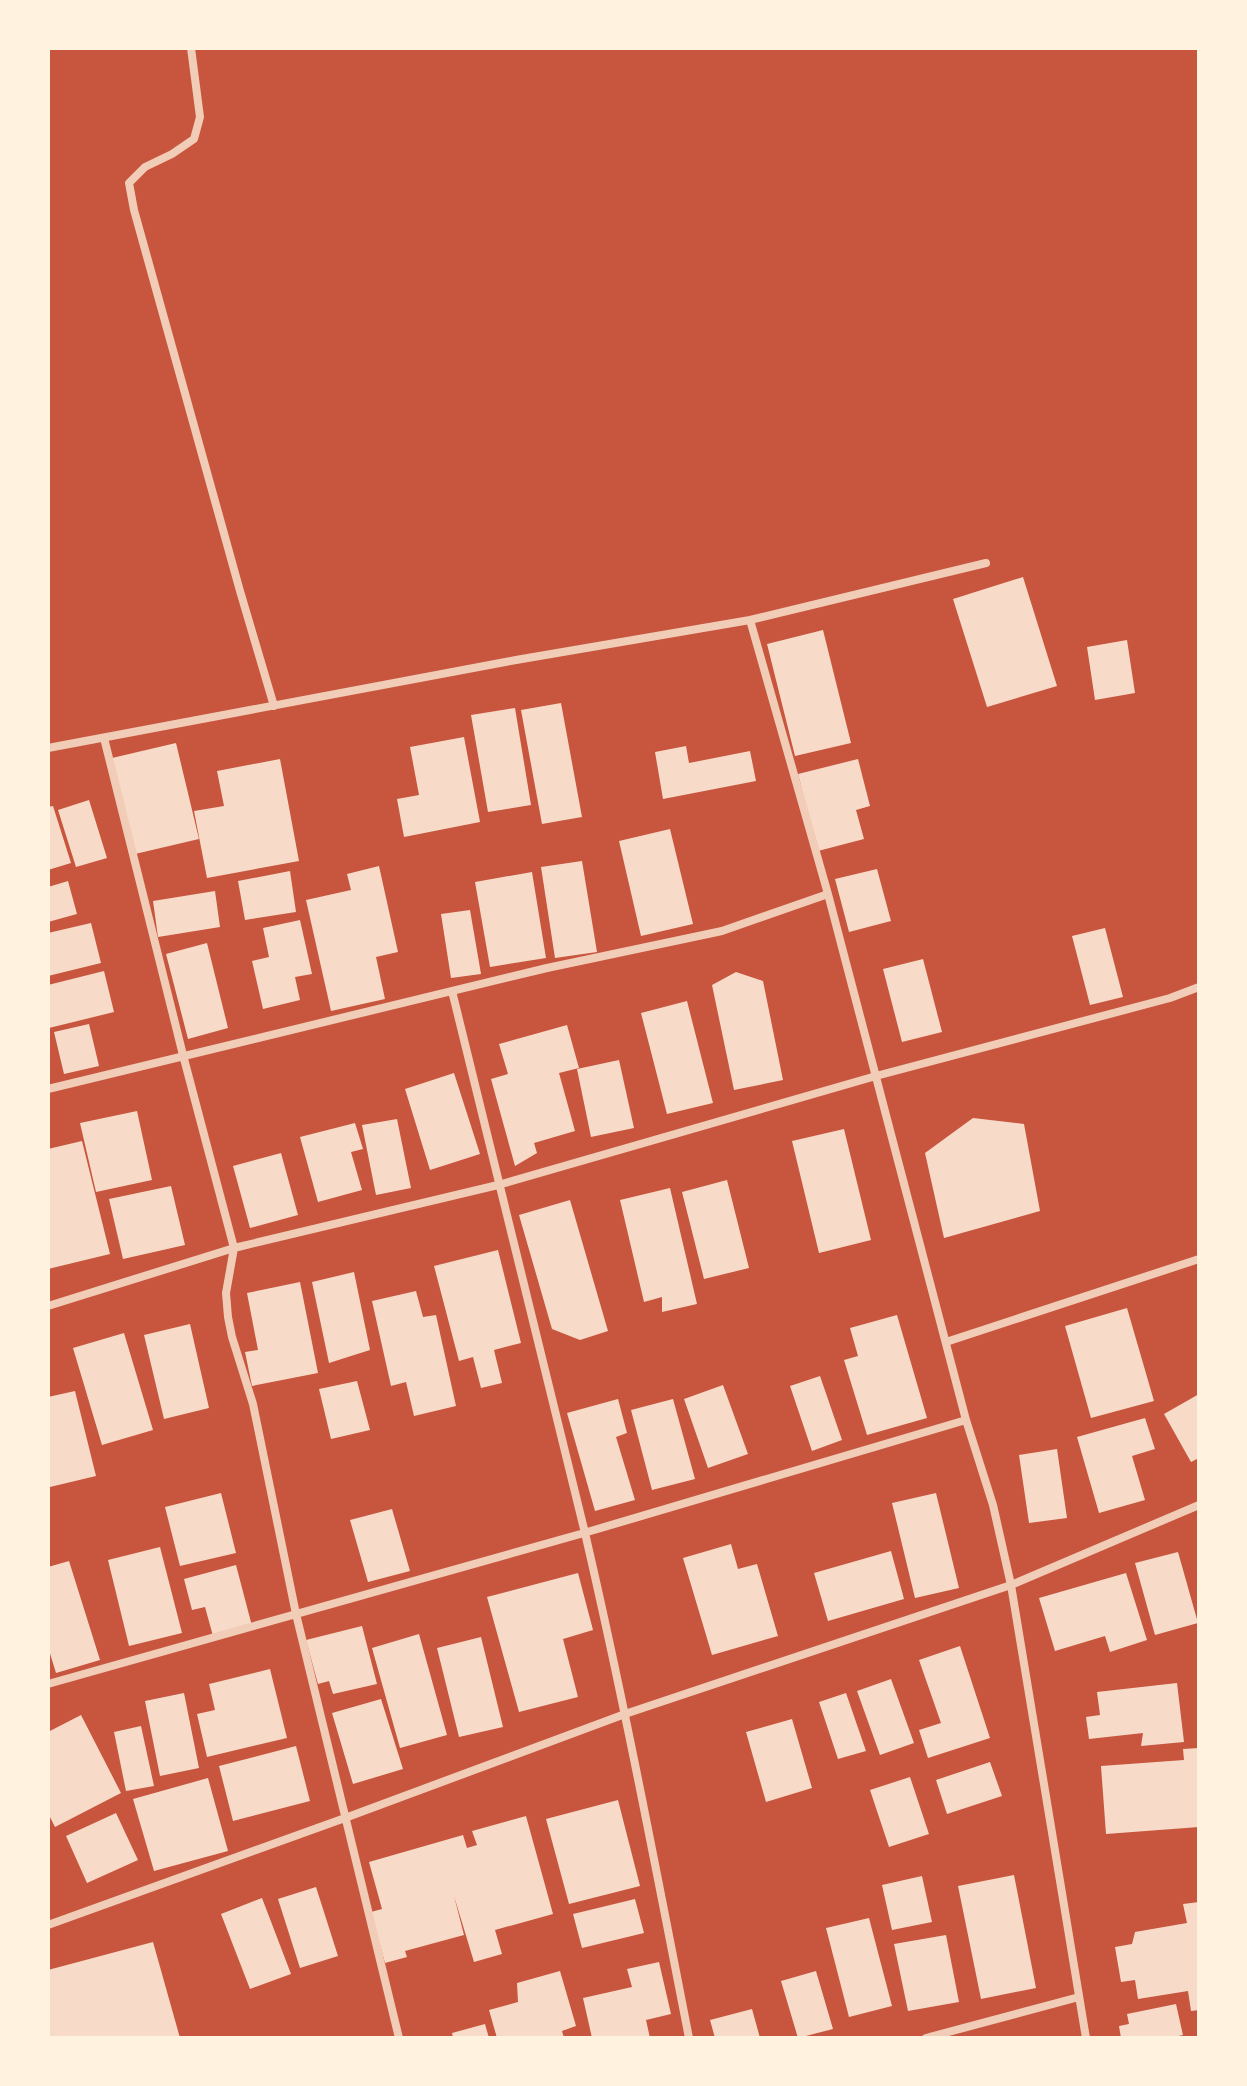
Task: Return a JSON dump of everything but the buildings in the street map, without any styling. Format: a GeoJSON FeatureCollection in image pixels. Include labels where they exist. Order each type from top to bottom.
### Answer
{"type":"FeatureCollection","features":[{"type":"Feature","properties":{"kind":"street"},"geometry":{"type":"LineString","coordinates":[[191,48],[200,117],[194,139],[145,167],[129,183],[274,706]]}},
{"type":"Feature","properties":{"kind":"street"},"geometry":{"type":"LineString","coordinates":[[48,748],[516,660],[750,620],[986,563]]}},
{"type":"Feature","properties":{"kind":"street"},"geometry":{"type":"LineString","coordinates":[[750,620],[828,894],[966,1420],[993,1505],[1011,1585],[1086,2038]]}},
{"type":"Feature","properties":{"kind":"street"},"geometry":{"type":"LineString","coordinates":[[104,738],[234,1248],[226,1293],[232,1337],[253,1404],[296,1614],[399,2038]]}},
{"type":"Feature","properties":{"kind":"street"},"geometry":{"type":"LineString","coordinates":[[48,1089],[547,968],[722,931],[828,894]]}},
{"type":"Feature","properties":{"kind":"street"},"geometry":{"type":"LineString","coordinates":[[48,1306],[234,1248],[498,1185],[876,1076],[1170,998],[1199,987]]}},
{"type":"Feature","properties":{"kind":"street"},"geometry":{"type":"LineString","coordinates":[[452,991],[625,1714],[689,2038]]}},
{"type":"Feature","properties":{"kind":"street"},"geometry":{"type":"LineString","coordinates":[[946,1342],[1199,1259]]}},
{"type":"Feature","properties":{"kind":"street"},"geometry":{"type":"LineString","coordinates":[[48,1684],[584,1533],[966,1420]]}},
{"type":"Feature","properties":{"kind":"street"},"geometry":{"type":"LineString","coordinates":[[48,1925],[625,1714],[1011,1585],[1199,1505]]}},
{"type":"Feature","properties":{"kind":"street"},"geometry":{"type":"LineString","coordinates":[[926,2038],[1079,1997]]}}]}
